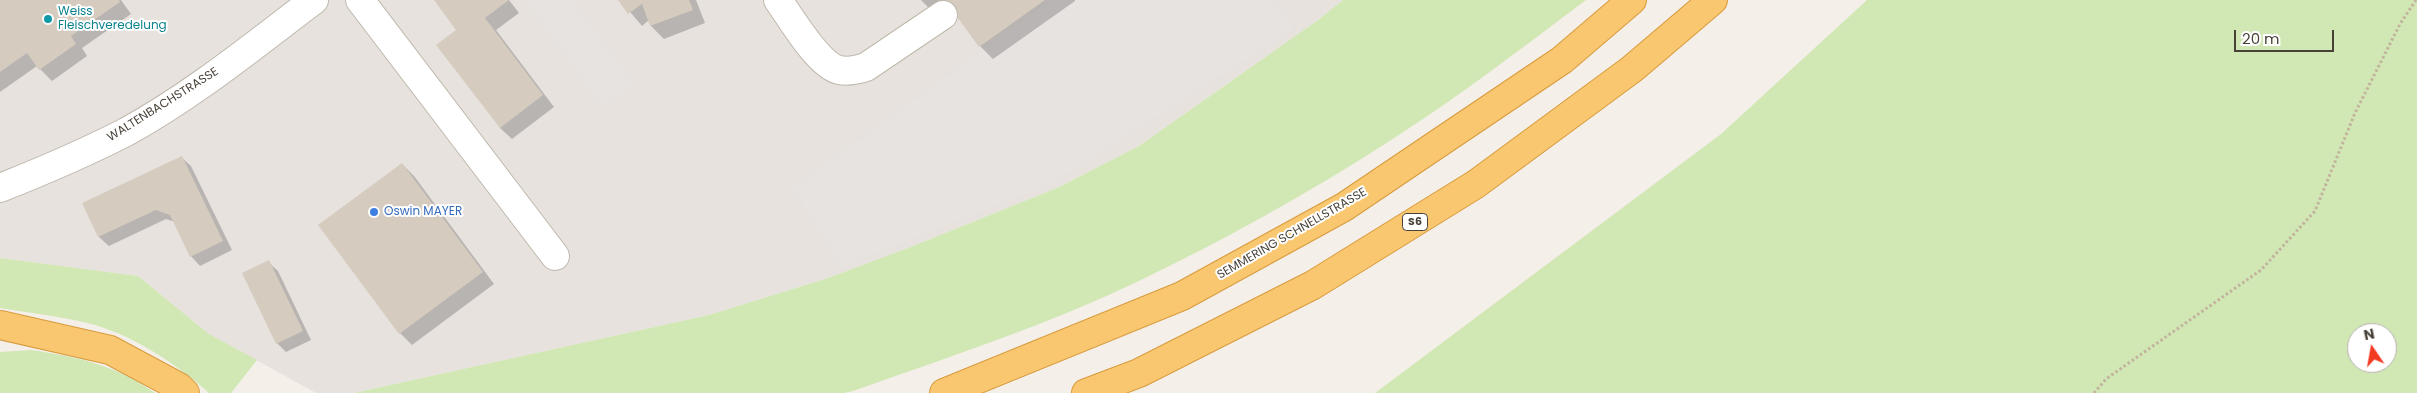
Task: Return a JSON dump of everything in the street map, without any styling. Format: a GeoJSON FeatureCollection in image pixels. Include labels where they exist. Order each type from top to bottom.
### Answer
{"type":"FeatureCollection","features":[{"type":"Feature","properties":{"kind":"highway","name":"SEMMERING SCHNELLSTRASSE"},"geometry":{"type":"LineString","coordinates":[[944,393],[1182,296],[1344,207],[1562,60],[1632,0]]}},
{"type":"Feature","properties":{"kind":"highway","name":"S6"},"geometry":{"type":"LineString","coordinates":[[1086,393],[1139,372],[1313,285],[1476,184],[1632,70],[1713,0]]}},
{"type":"Feature","properties":{"kind":"highway"},"geometry":{"type":"LineString","coordinates":[[0,325],[110,350],[179,387],[185,393]]}},
{"type":"Feature","properties":{"kind":"highway"},"geometry":{"type":"LineString","coordinates":[[0,338],[38,333]]}},
{"type":"Feature","properties":{"kind":"street"},"geometry":{"type":"LineString","coordinates":[[360,0],[555,256]]}},
{"type":"Feature","properties":{"kind":"street"},"geometry":{"type":"LineString","coordinates":[[778,0],[824,60],[838,70],[854,71],[866,68],[943,15]]}},
{"type":"Feature","properties":{"kind":"street","name":"WALTENBACHSTRASSE"},"geometry":{"type":"LineString","coordinates":[[0,188],[56,166],[127,131],[194,88],[301,4]]}},
{"type":"Feature","properties":{"kind":"path"},"geometry":{"type":"LineString","coordinates":[[2094,393],[2106,379],[2261,270],[2315,211],[2355,113],[2400,24],[2416,0]]}},
{"type":"Feature","properties":{"kind":"shaded area"},"geometry":{"type":"Polygon","coordinates":[[[0,0],[1343,0],[1318,20],[1139,146],[1057,188],[908,248],[828,278],[709,315],[354,393],[316,393],[209,334],[138,276],[0,258],[0,0]]]}},
{"type":"Feature","properties":{"kind":"shaded area"},"geometry":{"type":"Polygon","coordinates":[[[526,0],[572,0],[633,84],[603,106],[526,0]]]}},
{"type":"Feature","properties":{"kind":"shaded area"},"geometry":{"type":"Polygon","coordinates":[[[1053,0],[1272,0],[1295,28],[1050,184],[842,266],[793,188],[1053,0]]]}},
{"type":"Feature","properties":{"kind":"green space"},"geometry":{"type":"Polygon","coordinates":[[[1343,0],[1586,0],[1414,125],[1297,198],[1203,249],[1139,281],[1069,312],[998,340],[853,391],[844,393],[354,393],[709,315],[828,278],[908,248],[1057,188],[1139,146],[1318,20],[1343,0]]]}},
{"type":"Feature","properties":{"kind":"green space"},"geometry":{"type":"Polygon","coordinates":[[[1867,0],[2417,0],[2417,393],[1375,393],[1721,134],[1867,0]]]}},
{"type":"Feature","properties":{"kind":"green space"},"geometry":{"type":"Polygon","coordinates":[[[0,258],[138,276],[209,334],[257,360],[231,393],[209,393],[168,361],[120,334],[55,316],[0,308],[0,258]]]}},
{"type":"Feature","properties":{"kind":"green space"},"geometry":{"type":"Polygon","coordinates":[[[31,350],[81,359],[111,369],[126,375],[155,393],[0,393],[0,352],[31,350]]]}},
{"type":"Feature","properties":{"kind":"building","name":"Weiss Fleischveredelung"},"geometry":{"type":"Polygon","coordinates":[[[0,0],[119,0],[120,2],[71,36],[76,44],[39,70],[27,53],[0,72],[0,0]]]}},
{"type":"Feature","properties":{"kind":"building"},"geometry":{"type":"Polygon","coordinates":[[[434,0],[509,0],[485,18],[543,95],[500,128],[436,45],[456,30],[434,0]]]}},
{"type":"Feature","properties":{"kind":"building"},"geometry":{"type":"Polygon","coordinates":[[[618,0],[689,0],[693,10],[650,26],[642,4],[628,14],[618,0]]]}},
{"type":"Feature","properties":{"kind":"building"},"geometry":{"type":"Polygon","coordinates":[[[945,0],[1045,0],[979,47],[945,0]]]}},
{"type":"Feature","properties":{"kind":"building"},"geometry":{"type":"Polygon","coordinates":[[[182,156],[223,241],[190,257],[170,215],[156,210],[98,237],[82,203],[182,156]]]}},
{"type":"Feature","properties":{"kind":"building"},"geometry":{"type":"Polygon","coordinates":[[[402,163],[483,272],[399,334],[318,225],[402,163]]]}},
{"type":"Feature","properties":{"kind":"building"},"geometry":{"type":"Polygon","coordinates":[[[269,260],[303,331],[276,344],[242,273],[269,260]]]}},
{"type":"Feature","properties":{"kind":"place","name":"Weiss Fleischveredelung"},"geometry":{"type":"Point","coordinates":[48,19]}},
{"type":"Feature","properties":{"kind":"place","name":"Oswin MAYER"},"geometry":{"type":"Point","coordinates":[374,212]}}]}
